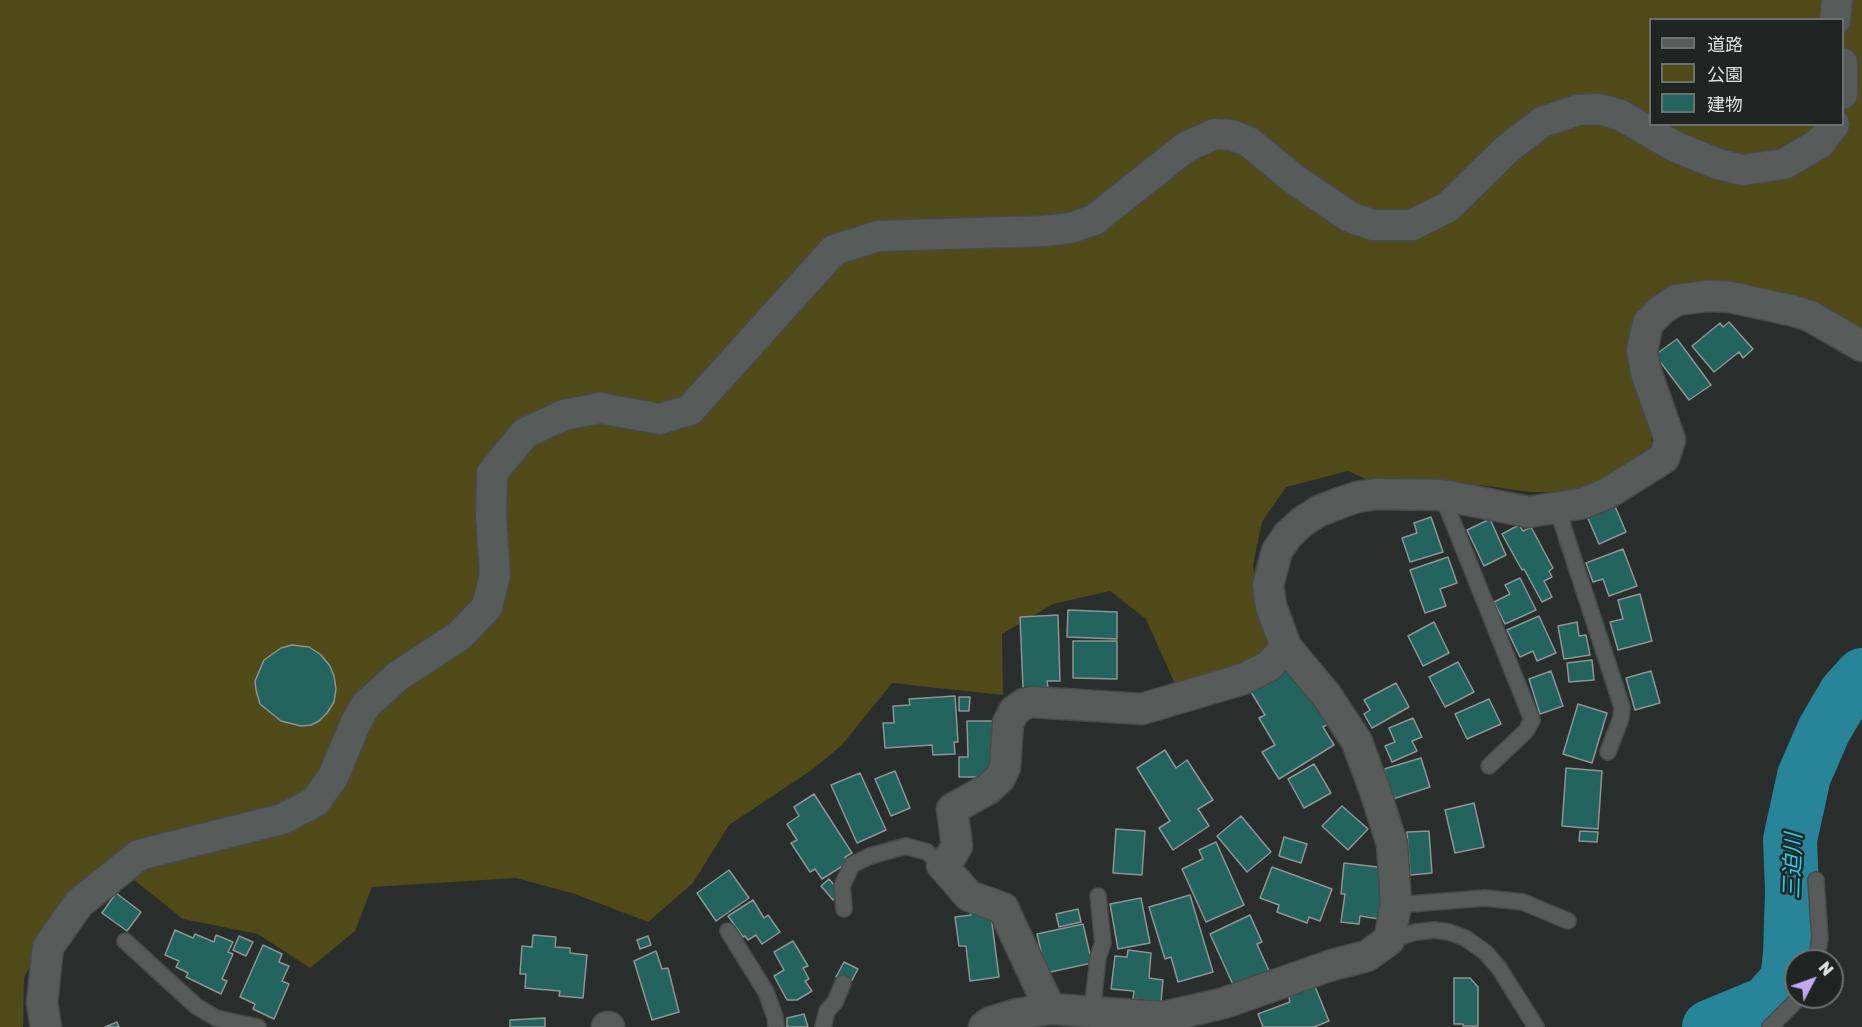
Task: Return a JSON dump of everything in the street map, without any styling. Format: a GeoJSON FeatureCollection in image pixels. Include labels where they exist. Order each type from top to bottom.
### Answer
{"type":"FeatureCollection","features":[{"type":"Feature","properties":{"kind":"street"},"geometry":{"type":"LineString","coordinates":[[1835,18],[1837,0]]}},
{"type":"Feature","properties":{"kind":"street"},"geometry":{"type":"LineString","coordinates":[[46,1027],[42,1003],[48,947],[79,903],[139,855],[282,819],[315,802],[333,777],[356,722],[366,705],[398,676],[459,636],[487,607],[495,575],[491,516],[492,473],[525,433],[564,415],[600,408],[660,419],[690,410],[834,250],[878,236],[1044,231],[1070,228],[1094,220],[1186,147],[1215,134],[1232,135],[1249,142],[1294,179],[1350,217],[1373,225],[1412,225],[1448,207],[1506,150],[1542,122],[1578,110],[1599,109],[1620,115],[1676,147],[1718,164],[1743,170],[1784,165],[1820,143],[1833,126]]}},
{"type":"Feature","properties":{"kind":"street"},"geometry":{"type":"LineString","coordinates":[[1001,1024],[1050,1009],[1163,1017],[1224,1003],[1332,965],[1367,956],[1389,940],[1396,905],[1392,844],[1358,742],[1328,696],[1286,647],[1271,606],[1268,585],[1277,551],[1288,535],[1302,522],[1319,511],[1357,497],[1377,494],[1442,495],[1529,512],[1584,503],[1608,493],[1664,458],[1670,440],[1646,372],[1642,350],[1648,323],[1676,300],[1708,296],[1730,297],[1794,311],[1810,316],[1862,346]]}},
{"type":"Feature","properties":{"kind":"street"},"geometry":{"type":"LineString","coordinates":[[1050,1009],[1003,908],[969,896],[942,865],[957,846],[952,809],[988,789],[1000,778],[1005,767],[1008,723],[1014,711],[1032,702],[1142,709],[1243,679],[1269,666],[1286,647]]}},
{"type":"Feature","properties":{"kind":"lane"},"geometry":{"type":"LineString","coordinates":[[1442,495],[1532,720],[1526,731],[1489,766]]}},
{"type":"Feature","properties":{"kind":"lane"},"geometry":{"type":"LineString","coordinates":[[1557,508],[1622,707],[1621,718],[1608,752]]}},
{"type":"Feature","properties":{"kind":"lane"},"geometry":{"type":"LineString","coordinates":[[844,909],[842,886],[852,865],[870,856],[906,846],[927,852],[942,865]]}},
{"type":"Feature","properties":{"kind":"lane"},"geometry":{"type":"LineString","coordinates":[[1816,880],[1820,939],[1818,949]]}},
{"type":"Feature","properties":{"kind":"lane"},"geometry":{"type":"LineString","coordinates":[[1092,1013],[1098,957],[1102,943],[1098,896]]}},
{"type":"Feature","properties":{"kind":"lane"},"geometry":{"type":"LineString","coordinates":[[1396,905],[1485,898],[1523,902],[1568,921]]}},
{"type":"Feature","properties":{"kind":"lane"},"geometry":{"type":"LineString","coordinates":[[1389,940],[1416,932],[1434,930],[1449,932],[1465,938],[1485,952],[1499,968],[1536,1027]]}},
{"type":"Feature","properties":{"kind":"lane"},"geometry":{"type":"LineString","coordinates":[[728,931],[766,992],[776,1027]]}},
{"type":"Feature","properties":{"kind":"lane"},"geometry":{"type":"LineString","coordinates":[[125,941],[196,1006],[216,1018],[258,1027]]}},
{"type":"Feature","properties":{"kind":"lane"},"geometry":{"type":"LineString","coordinates":[[823,1027],[827,1011],[835,1002],[843,983]]}},
{"type":"Feature","properties":{"kind":"lane"},"geometry":{"type":"LineString","coordinates":[[1770,1027],[1788,1009]]}},
{"type":"Feature","properties":{"kind":"green space"},"geometry":{"type":"Polygon","coordinates":[[[0,0],[1862,0],[1862,331],[1654,301],[1649,409],[1652,447],[1621,475],[1571,492],[1531,492],[1480,485],[1404,481],[1375,483],[1348,471],[1286,487],[1262,522],[1253,565],[1271,650],[1235,670],[1175,684],[1146,619],[1110,591],[1053,604],[1002,634],[1003,695],[892,683],[842,745],[813,769],[729,825],[693,883],[648,922],[575,894],[516,878],[372,887],[355,931],[310,968],[258,934],[183,919],[114,864],[64,897],[24,978],[23,1027],[0,1027],[0,0]]]}},
{"type":"Feature","properties":{"kind":"building"},"geometry":{"type":"Polygon","coordinates":[[[1729,322],[1753,349],[1743,358],[1739,352],[1714,372],[1692,346],[1720,323],[1723,327],[1729,322]]]}},
{"type":"Feature","properties":{"kind":"building"},"geometry":{"type":"Polygon","coordinates":[[[1677,339],[1711,385],[1689,400],[1655,355],[1677,339]]]}},
{"type":"Feature","properties":{"kind":"building"},"geometry":{"type":"Polygon","coordinates":[[[1614,504],[1626,532],[1599,544],[1587,516],[1614,504]]]}},
{"type":"Feature","properties":{"kind":"building"},"geometry":{"type":"Polygon","coordinates":[[[1431,517],[1443,552],[1410,562],[1402,538],[1417,533],[1414,523],[1431,517]]]}},
{"type":"Feature","properties":{"kind":"building"},"geometry":{"type":"Polygon","coordinates":[[[1490,519],[1506,555],[1484,566],[1467,530],[1490,519]]]}},
{"type":"Feature","properties":{"kind":"building"},"geometry":{"type":"Polygon","coordinates":[[[1519,525],[1523,531],[1531,527],[1553,568],[1549,571],[1552,577],[1544,581],[1552,597],[1542,602],[1502,534],[1519,525]]]}},
{"type":"Feature","properties":{"kind":"building"},"geometry":{"type":"Polygon","coordinates":[[[1623,549],[1637,586],[1609,596],[1603,579],[1593,582],[1586,563],[1623,549]]]}},
{"type":"Feature","properties":{"kind":"building"},"geometry":{"type":"Polygon","coordinates":[[[1448,557],[1457,583],[1440,589],[1446,606],[1425,613],[1410,570],[1448,557]]]}},
{"type":"Feature","properties":{"kind":"building"},"geometry":{"type":"Polygon","coordinates":[[[1520,578],[1536,610],[1505,624],[1494,602],[1510,594],[1505,585],[1520,578]]]}},
{"type":"Feature","properties":{"kind":"building"},"geometry":{"type":"Polygon","coordinates":[[[1640,594],[1652,641],[1618,650],[1610,622],[1623,619],[1618,600],[1640,594]]]}},
{"type":"Feature","properties":{"kind":"building"},"geometry":{"type":"Polygon","coordinates":[[[1068,610],[1117,612],[1117,639],[1067,637],[1068,610]]]}},
{"type":"Feature","properties":{"kind":"building"},"geometry":{"type":"Polygon","coordinates":[[[1058,615],[1060,681],[1047,681],[1048,687],[1023,688],[1020,617],[1058,615]]]}},
{"type":"Feature","properties":{"kind":"building"},"geometry":{"type":"Polygon","coordinates":[[[1539,616],[1556,653],[1537,661],[1533,651],[1520,657],[1507,630],[1539,616]]]}},
{"type":"Feature","properties":{"kind":"building"},"geometry":{"type":"Polygon","coordinates":[[[1434,622],[1449,653],[1423,666],[1408,636],[1434,622]]]}},
{"type":"Feature","properties":{"kind":"building"},"geometry":{"type":"Polygon","coordinates":[[[1577,622],[1579,636],[1586,635],[1590,655],[1564,659],[1558,626],[1577,622]]]}},
{"type":"Feature","properties":{"kind":"building"},"geometry":{"type":"Polygon","coordinates":[[[1073,641],[1117,641],[1117,679],[1073,678],[1073,641]]]}},
{"type":"Feature","properties":{"kind":"building"},"geometry":{"type":"Polygon","coordinates":[[[292,645],[309,647],[321,655],[330,666],[334,676],[336,689],[334,702],[319,721],[311,725],[301,726],[281,721],[260,704],[256,690],[255,681],[264,660],[281,648],[292,645]]]}},
{"type":"Feature","properties":{"kind":"building"},"geometry":{"type":"Polygon","coordinates":[[[1592,660],[1594,680],[1569,682],[1567,663],[1592,660]]]}},
{"type":"Feature","properties":{"kind":"building"},"geometry":{"type":"Polygon","coordinates":[[[1458,662],[1474,692],[1445,707],[1429,677],[1458,662]]]}},
{"type":"Feature","properties":{"kind":"building"},"geometry":{"type":"Polygon","coordinates":[[[1291,667],[1333,721],[1323,727],[1334,745],[1279,779],[1262,752],[1275,745],[1259,718],[1265,715],[1251,692],[1291,667]]]}},
{"type":"Feature","properties":{"kind":"building"},"geometry":{"type":"Polygon","coordinates":[[[1551,671],[1563,706],[1540,714],[1529,679],[1551,671]]]}},
{"type":"Feature","properties":{"kind":"building"},"geometry":{"type":"Polygon","coordinates":[[[1651,671],[1660,703],[1635,710],[1626,678],[1651,671]]]}},
{"type":"Feature","properties":{"kind":"building"},"geometry":{"type":"Polygon","coordinates":[[[1396,683],[1409,707],[1372,728],[1364,714],[1370,710],[1364,700],[1396,683]]]}},
{"type":"Feature","properties":{"kind":"building"},"geometry":{"type":"Polygon","coordinates":[[[955,696],[958,742],[954,742],[955,754],[933,755],[932,745],[885,748],[883,723],[894,723],[893,706],[910,705],[909,699],[955,696]]]}},
{"type":"Feature","properties":{"kind":"building"},"geometry":{"type":"Polygon","coordinates":[[[959,697],[970,697],[969,711],[959,711],[959,697]]]}},
{"type":"Feature","properties":{"kind":"building"},"geometry":{"type":"Polygon","coordinates":[[[1489,699],[1501,724],[1467,739],[1455,714],[1489,699]]]}},
{"type":"Feature","properties":{"kind":"building"},"geometry":{"type":"Polygon","coordinates":[[[1578,704],[1607,713],[1592,763],[1563,754],[1578,704]]]}},
{"type":"Feature","properties":{"kind":"building"},"geometry":{"type":"Polygon","coordinates":[[[1413,718],[1422,737],[1412,741],[1417,751],[1392,762],[1385,746],[1395,742],[1389,728],[1413,718]]]}},
{"type":"Feature","properties":{"kind":"building"},"geometry":{"type":"Polygon","coordinates":[[[967,721],[995,721],[995,777],[959,777],[959,757],[968,757],[967,721]]]}},
{"type":"Feature","properties":{"kind":"building"},"geometry":{"type":"Polygon","coordinates":[[[1165,750],[1176,768],[1187,760],[1213,800],[1198,809],[1209,826],[1173,850],[1159,828],[1170,821],[1137,768],[1165,750]]]}},
{"type":"Feature","properties":{"kind":"building"},"geometry":{"type":"Polygon","coordinates":[[[1421,758],[1430,787],[1393,799],[1384,769],[1421,758]]]}},
{"type":"Feature","properties":{"kind":"building"},"geometry":{"type":"Polygon","coordinates":[[[1314,764],[1331,793],[1304,808],[1288,779],[1314,764]]]}},
{"type":"Feature","properties":{"kind":"building"},"geometry":{"type":"Polygon","coordinates":[[[1566,768],[1602,771],[1598,829],[1562,826],[1566,768]]]}},
{"type":"Feature","properties":{"kind":"building"},"geometry":{"type":"Polygon","coordinates":[[[895,771],[910,808],[891,816],[875,779],[895,771]]]}},
{"type":"Feature","properties":{"kind":"building"},"geometry":{"type":"Polygon","coordinates":[[[860,773],[886,830],[857,843],[831,785],[860,773]]]}},
{"type":"Feature","properties":{"kind":"building"},"geometry":{"type":"Polygon","coordinates":[[[814,794],[852,853],[845,857],[849,862],[822,879],[815,869],[810,872],[791,843],[797,840],[787,824],[799,816],[794,807],[814,794]]]}},
{"type":"Feature","properties":{"kind":"building"},"geometry":{"type":"Polygon","coordinates":[[[1474,803],[1484,847],[1455,853],[1445,810],[1474,803]]]}},
{"type":"Feature","properties":{"kind":"building"},"geometry":{"type":"Polygon","coordinates":[[[1342,806],[1368,829],[1348,850],[1322,826],[1342,806]]]}},
{"type":"Feature","properties":{"kind":"building"},"geometry":{"type":"Polygon","coordinates":[[[1241,816],[1271,852],[1247,872],[1217,836],[1241,816]]]}},
{"type":"Feature","properties":{"kind":"building"},"geometry":{"type":"Polygon","coordinates":[[[1116,829],[1145,831],[1142,875],[1113,873],[1116,829]]]}},
{"type":"Feature","properties":{"kind":"building"},"geometry":{"type":"Polygon","coordinates":[[[1429,831],[1432,873],[1410,875],[1407,832],[1429,831]]]}},
{"type":"Feature","properties":{"kind":"building"},"geometry":{"type":"Polygon","coordinates":[[[1580,831],[1598,832],[1597,842],[1579,841],[1580,831]]]}},
{"type":"Feature","properties":{"kind":"building"},"geometry":{"type":"Polygon","coordinates":[[[1284,837],[1307,844],[1301,863],[1279,856],[1284,837]]]}},
{"type":"Feature","properties":{"kind":"building"},"geometry":{"type":"Polygon","coordinates":[[[1216,842],[1244,905],[1206,922],[1182,869],[1203,859],[1199,850],[1216,842]]]}},
{"type":"Feature","properties":{"kind":"building"},"geometry":{"type":"Polygon","coordinates":[[[1344,863],[1386,868],[1379,919],[1360,916],[1359,924],[1341,922],[1345,894],[1341,894],[1344,863]]]}},
{"type":"Feature","properties":{"kind":"building"},"geometry":{"type":"Polygon","coordinates":[[[1272,867],[1332,889],[1320,921],[1309,917],[1307,923],[1277,912],[1279,905],[1260,898],[1272,867]]]}},
{"type":"Feature","properties":{"kind":"building"},"geometry":{"type":"Polygon","coordinates":[[[729,870],[749,898],[716,921],[697,893],[729,870]]]}},
{"type":"Feature","properties":{"kind":"building"},"geometry":{"type":"Polygon","coordinates":[[[829,879],[841,893],[833,900],[821,886],[829,879]]]}},
{"type":"Feature","properties":{"kind":"building"},"geometry":{"type":"Polygon","coordinates":[[[116,893],[141,912],[127,931],[102,913],[116,893]]]}},
{"type":"Feature","properties":{"kind":"building"},"geometry":{"type":"Polygon","coordinates":[[[1190,895],[1213,972],[1178,982],[1171,957],[1165,959],[1149,907],[1190,895]]]}},
{"type":"Feature","properties":{"kind":"building"},"geometry":{"type":"Polygon","coordinates":[[[1141,898],[1150,943],[1118,949],[1110,904],[1141,898]]]}},
{"type":"Feature","properties":{"kind":"building"},"geometry":{"type":"Polygon","coordinates":[[[753,900],[764,918],[768,915],[780,932],[762,944],[756,935],[748,940],[745,936],[743,937],[728,916],[753,900]]]}},
{"type":"Feature","properties":{"kind":"building"},"geometry":{"type":"Polygon","coordinates":[[[990,908],[999,977],[970,981],[966,946],[959,946],[955,917],[971,915],[970,910],[990,908]]]}},
{"type":"Feature","properties":{"kind":"building"},"geometry":{"type":"Polygon","coordinates":[[[1078,909],[1081,922],[1059,927],[1056,914],[1078,909]]]}},
{"type":"Feature","properties":{"kind":"building"},"geometry":{"type":"Polygon","coordinates":[[[1250,915],[1262,942],[1257,944],[1270,973],[1235,989],[1210,934],[1250,915]]]}},
{"type":"Feature","properties":{"kind":"building"},"geometry":{"type":"Polygon","coordinates":[[[1083,924],[1092,963],[1046,973],[1037,934],[1083,924]]]}},
{"type":"Feature","properties":{"kind":"building"},"geometry":{"type":"Polygon","coordinates":[[[175,930],[193,938],[195,934],[214,942],[216,935],[233,942],[228,952],[233,954],[222,979],[227,981],[221,994],[186,977],[188,973],[176,967],[179,961],[165,955],[175,930]]]}},
{"type":"Feature","properties":{"kind":"building"},"geometry":{"type":"Polygon","coordinates":[[[533,935],[556,937],[555,947],[570,948],[570,953],[587,955],[583,998],[559,996],[560,991],[525,988],[526,974],[520,974],[522,946],[532,947],[533,935]]]}},
{"type":"Feature","properties":{"kind":"building"},"geometry":{"type":"Polygon","coordinates":[[[239,936],[253,942],[246,956],[233,950],[239,936]]]}},
{"type":"Feature","properties":{"kind":"building"},"geometry":{"type":"Polygon","coordinates":[[[648,936],[651,945],[640,949],[637,940],[648,936]]]}},
{"type":"Feature","properties":{"kind":"building"},"geometry":{"type":"Polygon","coordinates":[[[793,941],[808,966],[803,968],[809,979],[805,981],[812,991],[797,1000],[787,1000],[774,976],[784,970],[774,952],[793,941]]]}},
{"type":"Feature","properties":{"kind":"building"},"geometry":{"type":"Polygon","coordinates":[[[263,945],[282,954],[279,962],[289,966],[282,981],[289,984],[274,1019],[253,1009],[255,1004],[240,997],[263,945]]]}},
{"type":"Feature","properties":{"kind":"building"},"geometry":{"type":"Polygon","coordinates":[[[1128,950],[1151,953],[1149,978],[1163,980],[1161,1002],[1133,999],[1134,991],[1111,989],[1115,956],[1127,957],[1128,950]]]}},
{"type":"Feature","properties":{"kind":"building"},"geometry":{"type":"Polygon","coordinates":[[[656,951],[662,969],[668,968],[679,1012],[652,1020],[634,961],[656,951]]]}},
{"type":"Feature","properties":{"kind":"building"},"geometry":{"type":"Polygon","coordinates":[[[844,962],[858,969],[850,984],[836,977],[844,962]]]}},
{"type":"Feature","properties":{"kind":"building"},"geometry":{"type":"Polygon","coordinates":[[[1454,978],[1470,978],[1478,987],[1478,1026],[1454,1024],[1454,978]]]}},
{"type":"Feature","properties":{"kind":"building"},"geometry":{"type":"Polygon","coordinates":[[[1314,984],[1329,1021],[1314,1027],[1263,1027],[1258,1014],[1290,1002],[1288,994],[1314,984]]]}},
{"type":"Feature","properties":{"kind":"building"},"geometry":{"type":"Polygon","coordinates":[[[804,1014],[808,1027],[787,1027],[787,1018],[804,1014]]]}},
{"type":"Feature","properties":{"kind":"building"},"geometry":{"type":"Polygon","coordinates":[[[545,1018],[545,1027],[510,1027],[510,1020],[545,1018]]]}},
{"type":"Feature","properties":{"kind":"building"},"geometry":{"type":"Polygon","coordinates":[[[117,1022],[119,1027],[105,1027],[117,1022]]]}},
{"type":"Feature","properties":{"kind":"waterway","name":"三迫川"},"geometry":{"type":"LineString","coordinates":[[1709,1027],[1767,1003],[1787,980],[1792,891],[1790,840],[1804,776],[1824,730],[1845,694],[1862,675]]}}]}
